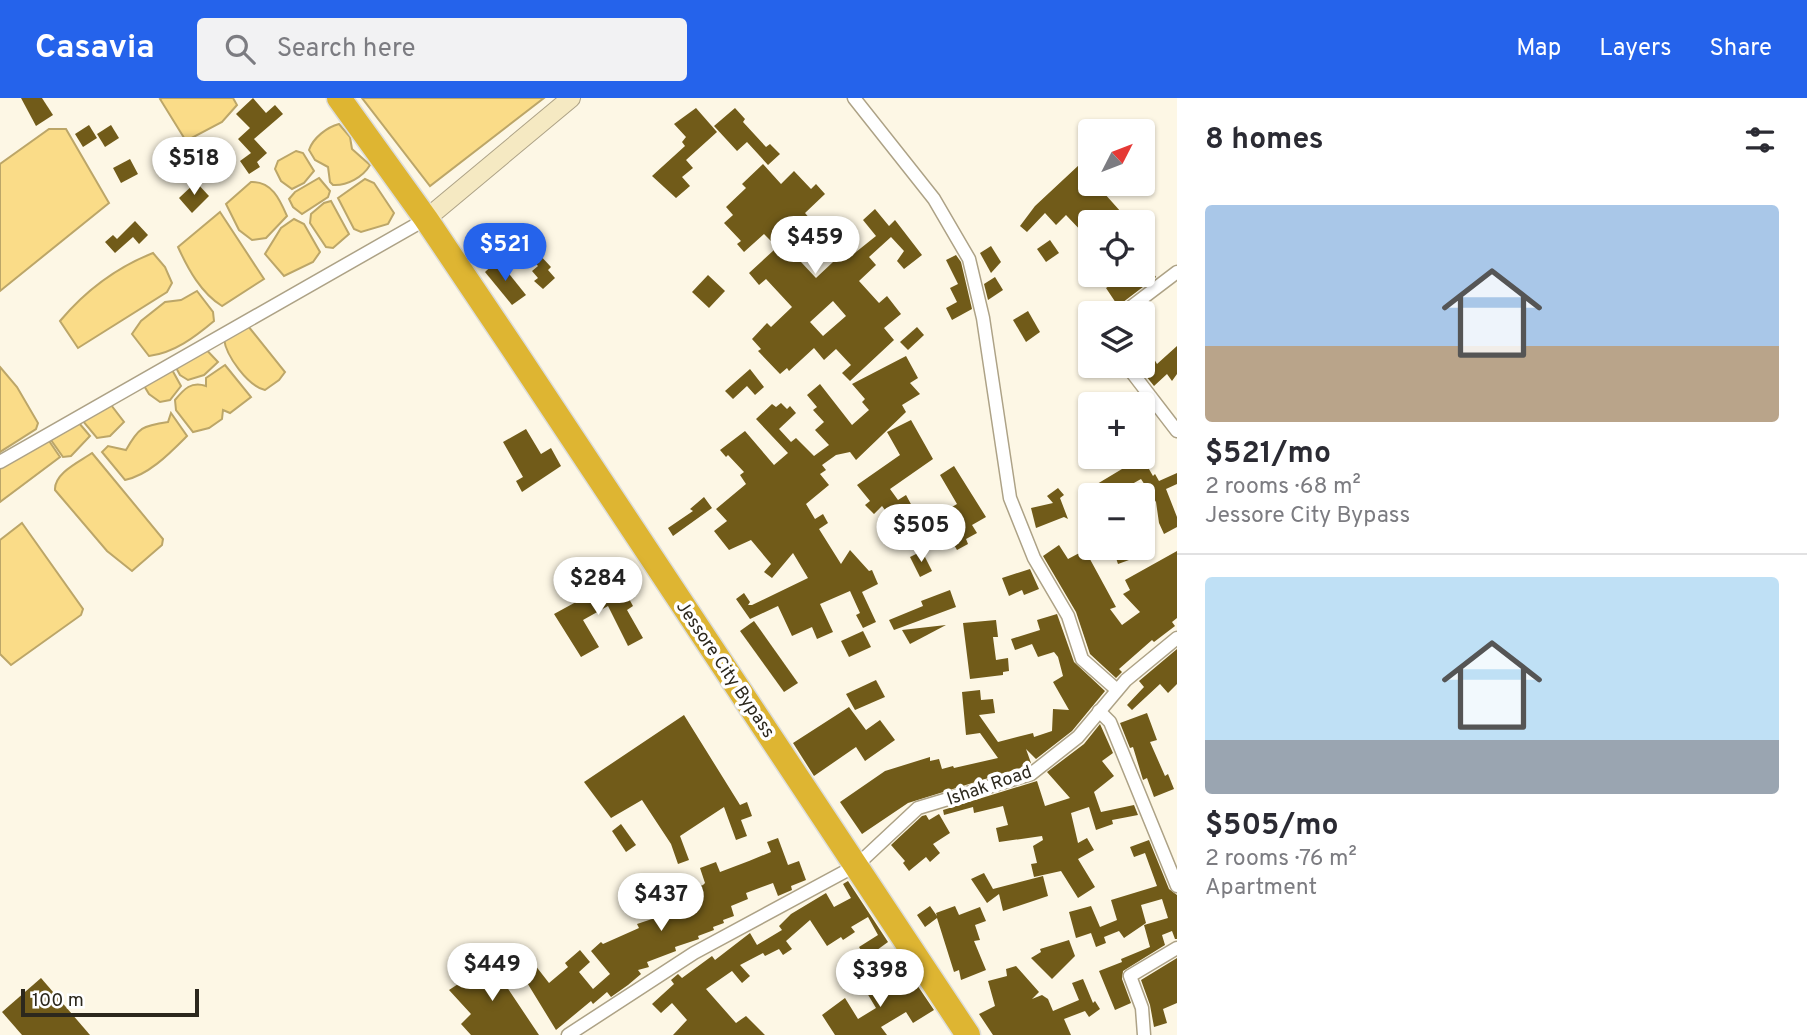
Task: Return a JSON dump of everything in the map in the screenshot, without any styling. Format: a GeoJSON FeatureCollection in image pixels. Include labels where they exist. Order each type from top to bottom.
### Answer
{"type":"FeatureCollection","features":[{"type":"Feature","properties":{"kind":"highway","name":"Jessore City Bypass"},"geometry":{"type":"LineString","coordinates":[[339,98],[426,219],[968,1035]]}},
{"type":"Feature","properties":{"kind":"street"},"geometry":{"type":"LineString","coordinates":[[0,462],[426,219],[570,98]]}},
{"type":"Feature","properties":{"kind":"street"},"geometry":{"type":"LineString","coordinates":[[854,98],[934,199],[969,259],[983,318],[1010,498],[1034,558],[1068,616],[1082,659],[1117,690]]}},
{"type":"Feature","properties":{"kind":"street"},"geometry":{"type":"LineString","coordinates":[[1139,301],[1177,272]]}},
{"type":"Feature","properties":{"kind":"street"},"geometry":{"type":"LineString","coordinates":[[1136,378],[1177,431]]}},
{"type":"Feature","properties":{"kind":"street","name":"Ishak Road"},"geometry":{"type":"LineString","coordinates":[[568,1035],[694,953],[857,865],[918,808],[1031,774],[1078,737],[1126,680],[1177,638]]}},
{"type":"Feature","properties":{"kind":"street"},"geometry":{"type":"LineString","coordinates":[[1100,712],[1110,722],[1177,886]]}},
{"type":"Feature","properties":{"kind":"street"},"geometry":{"type":"LineString","coordinates":[[1144,1035],[1142,1008],[1130,976],[1177,948]]}},
{"type":"Feature","properties":{"kind":"shaded area"},"geometry":{"type":"Polygon","coordinates":[[[233,98],[237,105],[222,122],[186,141],[160,99],[233,98]]]}},
{"type":"Feature","properties":{"kind":"shaded area"},"geometry":{"type":"Polygon","coordinates":[[[362,98],[544,98],[430,186],[362,98]]]}},
{"type":"Feature","properties":{"kind":"shaded area"},"geometry":{"type":"Polygon","coordinates":[[[339,124],[350,137],[352,149],[370,165],[354,180],[333,185],[328,167],[315,160],[309,150],[321,134],[339,124]]]}},
{"type":"Feature","properties":{"kind":"shaded area"},"geometry":{"type":"Polygon","coordinates":[[[49,129],[66,129],[109,203],[0,291],[0,164],[49,129]]]}},
{"type":"Feature","properties":{"kind":"shaded area"},"geometry":{"type":"Polygon","coordinates":[[[296,151],[303,153],[314,171],[304,183],[292,189],[281,181],[275,169],[278,161],[296,151]]]}},
{"type":"Feature","properties":{"kind":"shaded area"},"geometry":{"type":"Polygon","coordinates":[[[319,178],[330,191],[328,197],[302,214],[293,207],[289,199],[295,192],[319,178]]]}},
{"type":"Feature","properties":{"kind":"shaded area"},"geometry":{"type":"Polygon","coordinates":[[[365,179],[374,183],[394,213],[388,224],[361,232],[354,229],[338,198],[365,179]]]}},
{"type":"Feature","properties":{"kind":"shaded area"},"geometry":{"type":"Polygon","coordinates":[[[251,182],[270,188],[287,216],[266,238],[252,240],[239,230],[226,204],[251,182]]]}},
{"type":"Feature","properties":{"kind":"shaded area"},"geometry":{"type":"Polygon","coordinates":[[[331,201],[349,234],[333,248],[326,247],[310,223],[311,214],[324,203],[331,201]]]}},
{"type":"Feature","properties":{"kind":"shaded area"},"geometry":{"type":"Polygon","coordinates":[[[220,212],[264,279],[222,306],[201,287],[178,247],[220,212]]]}},
{"type":"Feature","properties":{"kind":"shaded area"},"geometry":{"type":"Polygon","coordinates":[[[294,219],[304,224],[320,252],[313,262],[284,276],[265,254],[281,228],[294,219]]]}},
{"type":"Feature","properties":{"kind":"shaded area"},"geometry":{"type":"Polygon","coordinates":[[[153,253],[165,267],[172,283],[167,292],[78,348],[60,321],[80,299],[102,281],[153,253]]]}},
{"type":"Feature","properties":{"kind":"shaded area"},"geometry":{"type":"Polygon","coordinates":[[[197,291],[213,312],[214,321],[176,348],[149,356],[132,334],[141,321],[165,302],[181,300],[197,291]]]}},
{"type":"Feature","properties":{"kind":"shaded area"},"geometry":{"type":"Polygon","coordinates":[[[248,326],[285,372],[265,390],[245,377],[233,362],[224,339],[248,326]]]}},
{"type":"Feature","properties":{"kind":"shaded area"},"geometry":{"type":"Polygon","coordinates":[[[200,343],[218,362],[204,375],[188,380],[180,375],[174,364],[200,343]]]}},
{"type":"Feature","properties":{"kind":"shaded area"},"geometry":{"type":"Polygon","coordinates":[[[225,365],[251,397],[230,413],[223,410],[222,419],[209,428],[193,432],[176,410],[175,400],[188,387],[206,386],[206,378],[225,365]]]}},
{"type":"Feature","properties":{"kind":"shaded area"},"geometry":{"type":"Polygon","coordinates":[[[0,367],[17,387],[38,423],[36,429],[0,452],[0,367]]]}},
{"type":"Feature","properties":{"kind":"shaded area"},"geometry":{"type":"Polygon","coordinates":[[[171,368],[181,386],[170,400],[160,402],[149,394],[143,384],[171,368]]]}},
{"type":"Feature","properties":{"kind":"shaded area"},"geometry":{"type":"Polygon","coordinates":[[[108,401],[124,422],[110,436],[97,438],[82,420],[108,401]]]}},
{"type":"Feature","properties":{"kind":"shaded area"},"geometry":{"type":"Polygon","coordinates":[[[171,413],[187,436],[151,468],[125,480],[102,452],[108,446],[126,450],[138,432],[168,422],[171,413]]]}},
{"type":"Feature","properties":{"kind":"shaded area"},"geometry":{"type":"Polygon","coordinates":[[[79,423],[90,436],[71,456],[63,457],[51,440],[79,423]]]}},
{"type":"Feature","properties":{"kind":"shaded area"},"geometry":{"type":"Polygon","coordinates":[[[45,435],[60,457],[0,502],[0,465],[45,435]]]}},
{"type":"Feature","properties":{"kind":"shaded area"},"geometry":{"type":"Polygon","coordinates":[[[92,453],[163,539],[162,545],[132,571],[107,551],[55,490],[63,473],[92,453]]]}},
{"type":"Feature","properties":{"kind":"shaded area"},"geometry":{"type":"Polygon","coordinates":[[[22,523],[83,609],[81,615],[11,665],[0,654],[0,540],[22,523]]]}},
{"type":"Feature","properties":{"kind":"building"},"geometry":{"type":"Polygon","coordinates":[[[21,98],[42,98],[53,115],[36,126],[21,98]]]}},
{"type":"Feature","properties":{"kind":"building"},"geometry":{"type":"Polygon","coordinates":[[[253,98],[266,113],[275,105],[283,114],[254,139],[267,153],[257,162],[260,167],[249,174],[240,161],[251,153],[238,139],[250,128],[236,114],[253,98]]]}},
{"type":"Feature","properties":{"kind":"building"},"geometry":{"type":"Polygon","coordinates":[[[696,108],[717,132],[686,160],[693,168],[682,177],[690,186],[676,198],[652,176],[685,146],[682,142],[686,137],[674,124],[696,108]]]}},
{"type":"Feature","properties":{"kind":"building"},"geometry":{"type":"Polygon","coordinates":[[[735,108],[745,119],[743,122],[766,147],[770,144],[780,154],[768,165],[747,142],[737,151],[714,126],[735,108]]]}},
{"type":"Feature","properties":{"kind":"building"},"geometry":{"type":"Polygon","coordinates":[[[89,125],[97,138],[83,147],[75,134],[89,125]]]}},
{"type":"Feature","properties":{"kind":"building"},"geometry":{"type":"Polygon","coordinates":[[[111,125],[119,138],[105,147],[97,134],[111,125]]]}},
{"type":"Feature","properties":{"kind":"building"},"geometry":{"type":"Polygon","coordinates":[[[130,159],[138,174],[121,183],[113,168],[130,159]]]}},
{"type":"Feature","properties":{"kind":"building"},"geometry":{"type":"Polygon","coordinates":[[[763,164],[781,184],[794,171],[811,189],[816,184],[825,194],[805,213],[846,260],[876,236],[863,220],[875,209],[889,226],[895,220],[922,255],[904,269],[897,261],[904,251],[891,237],[869,257],[876,265],[859,281],[879,303],[887,296],[901,314],[884,328],[894,340],[850,381],[842,373],[851,365],[836,349],[824,360],[814,348],[789,371],[787,368],[780,374],[758,351],[761,349],[752,339],[767,323],[771,327],[792,307],[766,279],[759,285],[749,273],[774,250],[783,259],[797,246],[784,232],[773,243],[764,234],[744,252],[737,244],[741,241],[724,223],[733,215],[726,207],[746,188],[742,184],[763,164]],[[819,246],[801,262],[816,278],[833,262],[819,246]],[[833,301],[810,322],[823,336],[846,316],[833,301]]]}},
{"type":"Feature","properties":{"kind":"building"},"geometry":{"type":"Polygon","coordinates":[[[1078,166],[1078,196],[1107,196],[1119,210],[1078,210],[1078,228],[1066,215],[1056,225],[1045,213],[1027,232],[1020,226],[1035,206],[1078,166]]]}},
{"type":"Feature","properties":{"kind":"building"},"geometry":{"type":"Polygon","coordinates":[[[196,182],[209,196],[192,213],[179,198],[196,182]]]}},
{"type":"Feature","properties":{"kind":"building"},"geometry":{"type":"Polygon","coordinates":[[[135,221],[148,235],[139,244],[133,237],[115,253],[105,242],[113,235],[117,239],[135,221]]]}},
{"type":"Feature","properties":{"kind":"building"},"geometry":{"type":"Polygon","coordinates":[[[537,240],[543,246],[537,252],[551,267],[548,270],[555,278],[543,289],[534,281],[538,278],[532,271],[538,266],[524,251],[537,240]]]}},
{"type":"Feature","properties":{"kind":"building"},"geometry":{"type":"Polygon","coordinates":[[[1050,240],[1059,253],[1046,262],[1037,249],[1050,240]]]}},
{"type":"Feature","properties":{"kind":"building"},"geometry":{"type":"Polygon","coordinates":[[[991,246],[1001,262],[991,273],[980,253],[991,246]]]}},
{"type":"Feature","properties":{"kind":"building"},"geometry":{"type":"Polygon","coordinates":[[[956,255],[961,262],[972,309],[952,320],[946,308],[957,302],[950,288],[958,284],[946,260],[956,255]]]}},
{"type":"Feature","properties":{"kind":"building"},"geometry":{"type":"Polygon","coordinates":[[[498,260],[526,295],[512,305],[485,272],[498,260]]]}},
{"type":"Feature","properties":{"kind":"building"},"geometry":{"type":"Polygon","coordinates":[[[708,275],[725,291],[709,308],[692,292],[708,275]]]}},
{"type":"Feature","properties":{"kind":"building"},"geometry":{"type":"Polygon","coordinates":[[[995,277],[1003,290],[988,300],[984,284],[995,277]]]}},
{"type":"Feature","properties":{"kind":"building"},"geometry":{"type":"Polygon","coordinates":[[[1143,287],[1125,301],[1115,301],[1106,288],[1143,287]]]}},
{"type":"Feature","properties":{"kind":"building"},"geometry":{"type":"Polygon","coordinates":[[[1028,311],[1040,332],[1026,342],[1013,320],[1028,311]]]}},
{"type":"Feature","properties":{"kind":"building"},"geometry":{"type":"Polygon","coordinates":[[[917,327],[924,335],[908,350],[900,342],[917,327]]]}},
{"type":"Feature","properties":{"kind":"building"},"geometry":{"type":"Polygon","coordinates":[[[1177,346],[1177,374],[1172,381],[1167,374],[1154,386],[1148,378],[1155,378],[1155,361],[1157,364],[1177,346]]]}},
{"type":"Feature","properties":{"kind":"building"},"geometry":{"type":"Polygon","coordinates":[[[906,356],[918,378],[910,383],[920,394],[902,405],[906,412],[856,460],[850,452],[836,455],[822,465],[826,470],[820,474],[829,485],[806,504],[815,519],[823,514],[828,523],[819,529],[841,564],[850,550],[869,571],[872,570],[878,584],[862,592],[876,622],[863,628],[856,615],[860,613],[850,591],[820,604],[833,632],[817,639],[812,627],[792,636],[778,606],[750,619],[736,599],[744,593],[750,602],[748,605],[752,605],[808,578],[793,553],[772,578],[764,572],[771,564],[751,540],[729,550],[714,531],[727,521],[716,509],[746,484],[740,475],[744,472],[720,450],[745,431],[774,465],[788,453],[756,419],[772,404],[776,407],[781,403],[787,409],[790,406],[796,413],[779,429],[791,442],[796,438],[814,456],[829,445],[815,430],[824,422],[813,410],[817,407],[807,395],[820,384],[852,425],[869,410],[862,402],[865,399],[852,384],[906,356]]]}},
{"type":"Feature","properties":{"kind":"building"},"geometry":{"type":"Polygon","coordinates":[[[750,369],[764,387],[755,395],[747,386],[733,399],[725,391],[750,369]]]}},
{"type":"Feature","properties":{"kind":"building"},"geometry":{"type":"Polygon","coordinates":[[[911,420],[933,459],[890,489],[898,500],[906,495],[918,517],[901,531],[882,506],[874,514],[865,505],[870,501],[857,485],[900,455],[887,432],[911,420]]]}},
{"type":"Feature","properties":{"kind":"building"},"geometry":{"type":"Polygon","coordinates":[[[526,429],[541,454],[551,448],[561,466],[522,492],[516,481],[523,477],[503,442],[526,429]]]}},
{"type":"Feature","properties":{"kind":"building"},"geometry":{"type":"Polygon","coordinates":[[[954,466],[986,517],[972,525],[977,533],[966,539],[968,544],[957,550],[943,526],[939,528],[933,518],[957,504],[940,475],[954,466]]]}},
{"type":"Feature","properties":{"kind":"building"},"geometry":{"type":"Polygon","coordinates":[[[1122,469],[1149,469],[1159,481],[1177,473],[1177,484],[1166,489],[1177,517],[1177,527],[1164,534],[1155,500],[1155,483],[1144,483],[1141,479],[1134,483],[1099,483],[1122,469]]]}},
{"type":"Feature","properties":{"kind":"building"},"geometry":{"type":"Polygon","coordinates":[[[1058,488],[1064,495],[1060,498],[1068,519],[1064,517],[1036,528],[1031,508],[1053,503],[1047,496],[1058,488]]]}},
{"type":"Feature","properties":{"kind":"building"},"geometry":{"type":"Polygon","coordinates":[[[704,497],[712,508],[673,536],[668,528],[693,511],[690,509],[704,497]]]}},
{"type":"Feature","properties":{"kind":"building"},"geometry":{"type":"Polygon","coordinates":[[[1059,545],[1068,559],[1078,554],[1078,560],[1090,560],[1116,607],[1110,609],[1122,625],[1140,612],[1123,594],[1130,590],[1125,580],[1177,551],[1177,618],[1172,622],[1175,626],[1154,642],[1152,640],[1119,669],[1122,672],[1116,678],[1090,654],[1076,612],[1043,556],[1059,545]]]}},
{"type":"Feature","properties":{"kind":"building"},"geometry":{"type":"Polygon","coordinates":[[[922,551],[932,571],[920,577],[910,557],[922,551]]]}},
{"type":"Feature","properties":{"kind":"building"},"geometry":{"type":"Polygon","coordinates":[[[1030,569],[1039,589],[1024,595],[1022,590],[1009,596],[1002,578],[1030,569]]]}},
{"type":"Feature","properties":{"kind":"building"},"geometry":{"type":"Polygon","coordinates":[[[618,579],[633,606],[627,610],[643,638],[628,646],[608,606],[583,620],[599,647],[581,657],[554,614],[618,579]]]}},
{"type":"Feature","properties":{"kind":"building"},"geometry":{"type":"Polygon","coordinates":[[[950,590],[956,607],[894,630],[889,620],[923,606],[921,601],[950,590]]]}},
{"type":"Feature","properties":{"kind":"building"},"geometry":{"type":"Polygon","coordinates":[[[1057,614],[1074,662],[1105,691],[1072,731],[1036,759],[1026,749],[1031,763],[1027,766],[908,803],[862,834],[840,802],[885,771],[930,757],[930,761],[939,759],[942,769],[998,758],[980,733],[966,735],[962,692],[980,690],[981,700],[993,699],[995,713],[979,715],[998,742],[1033,733],[1034,737],[1052,731],[1053,709],[1069,710],[1053,682],[1063,676],[1058,657],[1054,652],[1038,657],[1032,644],[1015,650],[1011,639],[1040,630],[1037,620],[1057,614]]]}},
{"type":"Feature","properties":{"kind":"building"},"geometry":{"type":"Polygon","coordinates":[[[996,620],[998,637],[993,637],[996,660],[1008,658],[1009,671],[1003,672],[1003,675],[970,679],[963,623],[996,620]]]}},
{"type":"Feature","properties":{"kind":"building"},"geometry":{"type":"Polygon","coordinates":[[[754,621],[798,683],[784,692],[740,631],[754,621]]]}},
{"type":"Feature","properties":{"kind":"building"},"geometry":{"type":"Polygon","coordinates":[[[946,625],[910,644],[902,630],[946,625]]]}},
{"type":"Feature","properties":{"kind":"building"},"geometry":{"type":"Polygon","coordinates":[[[863,631],[871,647],[849,657],[841,641],[863,631]]]}},
{"type":"Feature","properties":{"kind":"building"},"geometry":{"type":"Polygon","coordinates":[[[1177,649],[1177,684],[1168,693],[1160,684],[1132,710],[1127,705],[1144,687],[1139,681],[1177,649]]]}},
{"type":"Feature","properties":{"kind":"building"},"geometry":{"type":"Polygon","coordinates":[[[876,680],[885,697],[855,710],[846,694],[876,680]]]}},
{"type":"Feature","properties":{"kind":"building"},"geometry":{"type":"Polygon","coordinates":[[[849,707],[866,730],[880,720],[895,740],[865,761],[856,747],[814,776],[793,743],[849,707]]]}},
{"type":"Feature","properties":{"kind":"building"},"geometry":{"type":"Polygon","coordinates":[[[1147,713],[1157,740],[1150,742],[1165,776],[1168,774],[1174,789],[1154,797],[1147,778],[1143,780],[1133,747],[1130,748],[1120,723],[1147,713]]]}},
{"type":"Feature","properties":{"kind":"building"},"geometry":{"type":"Polygon","coordinates":[[[684,715],[740,805],[747,802],[752,816],[741,820],[747,836],[736,840],[724,807],[680,836],[689,860],[678,864],[671,844],[642,800],[611,818],[584,782],[684,715]]]}},
{"type":"Feature","properties":{"kind":"building"},"geometry":{"type":"Polygon","coordinates":[[[1100,724],[1113,753],[1102,761],[1114,776],[1094,792],[1101,812],[1134,805],[1138,815],[1112,820],[1113,824],[1096,830],[1089,807],[1071,813],[1078,843],[1087,838],[1094,850],[1078,859],[1095,887],[1078,898],[1061,871],[1034,877],[1031,864],[1037,863],[1033,846],[1043,840],[1042,836],[999,842],[996,828],[1008,825],[1003,806],[974,813],[973,807],[944,815],[943,810],[1037,781],[1045,806],[1070,798],[1047,772],[1084,744],[1100,724]]]}},
{"type":"Feature","properties":{"kind":"building"},"geometry":{"type":"Polygon","coordinates":[[[939,814],[950,833],[933,844],[940,853],[930,862],[926,857],[909,871],[903,863],[905,861],[891,845],[922,816],[926,815],[929,820],[939,814]]]}},
{"type":"Feature","properties":{"kind":"building"},"geometry":{"type":"Polygon","coordinates":[[[621,824],[636,845],[626,852],[612,831],[621,824]]]}},
{"type":"Feature","properties":{"kind":"building"},"geometry":{"type":"Polygon","coordinates":[[[778,838],[788,865],[799,861],[806,880],[791,886],[792,890],[778,896],[773,883],[746,893],[748,899],[731,906],[734,916],[713,927],[714,930],[698,936],[699,939],[675,947],[676,951],[647,962],[649,967],[638,970],[641,974],[628,985],[611,997],[607,992],[593,1004],[591,1001],[556,1030],[515,963],[528,956],[549,983],[568,967],[565,963],[580,950],[590,962],[579,972],[593,989],[610,974],[591,951],[601,942],[603,944],[639,928],[637,924],[661,916],[657,906],[685,896],[683,892],[703,885],[705,883],[700,868],[716,862],[720,872],[749,861],[771,852],[767,842],[778,838]]]}},
{"type":"Feature","properties":{"kind":"building"},"geometry":{"type":"Polygon","coordinates":[[[1149,840],[1169,889],[1177,895],[1177,939],[1172,931],[1162,935],[1165,945],[1123,971],[1122,979],[1131,1003],[1115,1010],[1099,971],[1150,947],[1144,925],[1168,918],[1162,899],[1141,905],[1146,923],[1124,938],[1119,931],[1104,937],[1106,943],[1096,947],[1091,933],[1076,938],[1069,912],[1091,906],[1100,927],[1117,920],[1111,900],[1157,886],[1145,853],[1134,857],[1130,847],[1149,840]]]}},
{"type":"Feature","properties":{"kind":"building"},"geometry":{"type":"Polygon","coordinates":[[[984,873],[993,889],[1043,876],[1048,896],[1003,911],[999,894],[987,903],[971,879],[984,873]]]}},
{"type":"Feature","properties":{"kind":"building"},"geometry":{"type":"Polygon","coordinates":[[[848,881],[888,942],[866,958],[859,947],[878,935],[868,917],[851,927],[855,932],[827,946],[810,920],[786,941],[792,949],[783,955],[779,949],[765,956],[763,953],[740,965],[750,976],[742,983],[732,971],[706,989],[736,1023],[746,1016],[765,1035],[673,1035],[687,1020],[672,1003],[661,1013],[652,1004],[674,984],[671,980],[678,974],[682,978],[712,956],[715,960],[750,933],[757,945],[782,930],[779,926],[791,914],[826,893],[834,907],[851,898],[843,884],[848,881]]]}},
{"type":"Feature","properties":{"kind":"building"},"geometry":{"type":"Polygon","coordinates":[[[930,906],[937,916],[936,913],[955,906],[959,915],[980,907],[986,921],[975,925],[980,940],[974,941],[986,970],[961,980],[959,970],[954,972],[937,918],[925,927],[917,915],[930,906]]]}},
{"type":"Feature","properties":{"kind":"building"},"geometry":{"type":"Polygon","coordinates":[[[1069,940],[1075,956],[1052,979],[1031,958],[1041,952],[1040,949],[1069,940]]]}},
{"type":"Feature","properties":{"kind":"building"},"geometry":{"type":"Polygon","coordinates":[[[501,947],[508,959],[494,968],[539,1035],[471,1035],[461,1024],[471,1014],[449,990],[484,967],[482,964],[492,958],[490,954],[501,947]]]}},
{"type":"Feature","properties":{"kind":"building"},"geometry":{"type":"Polygon","coordinates":[[[1177,958],[1177,1003],[1163,1009],[1167,1023],[1154,1027],[1141,980],[1177,958]]]}},
{"type":"Feature","properties":{"kind":"building"},"geometry":{"type":"Polygon","coordinates":[[[1016,966],[1039,992],[1032,999],[1042,995],[1048,999],[1053,1011],[1079,1000],[1072,983],[1083,979],[1093,1003],[1095,1001],[1100,1009],[1089,1017],[1085,1011],[1064,1019],[1071,1035],[993,1035],[979,1014],[995,1006],[988,981],[1007,976],[1006,969],[1016,966]]]}},
{"type":"Feature","properties":{"kind":"building"},"geometry":{"type":"Polygon","coordinates":[[[898,969],[909,986],[915,982],[934,1010],[913,1023],[906,1012],[881,1027],[887,1035],[835,1035],[822,1015],[845,998],[858,1019],[876,1008],[867,993],[891,978],[889,974],[898,969]]]}},
{"type":"Feature","properties":{"kind":"building"},"geometry":{"type":"Polygon","coordinates":[[[41,978],[90,1035],[22,1035],[2,1012],[41,978]]]}}]}
